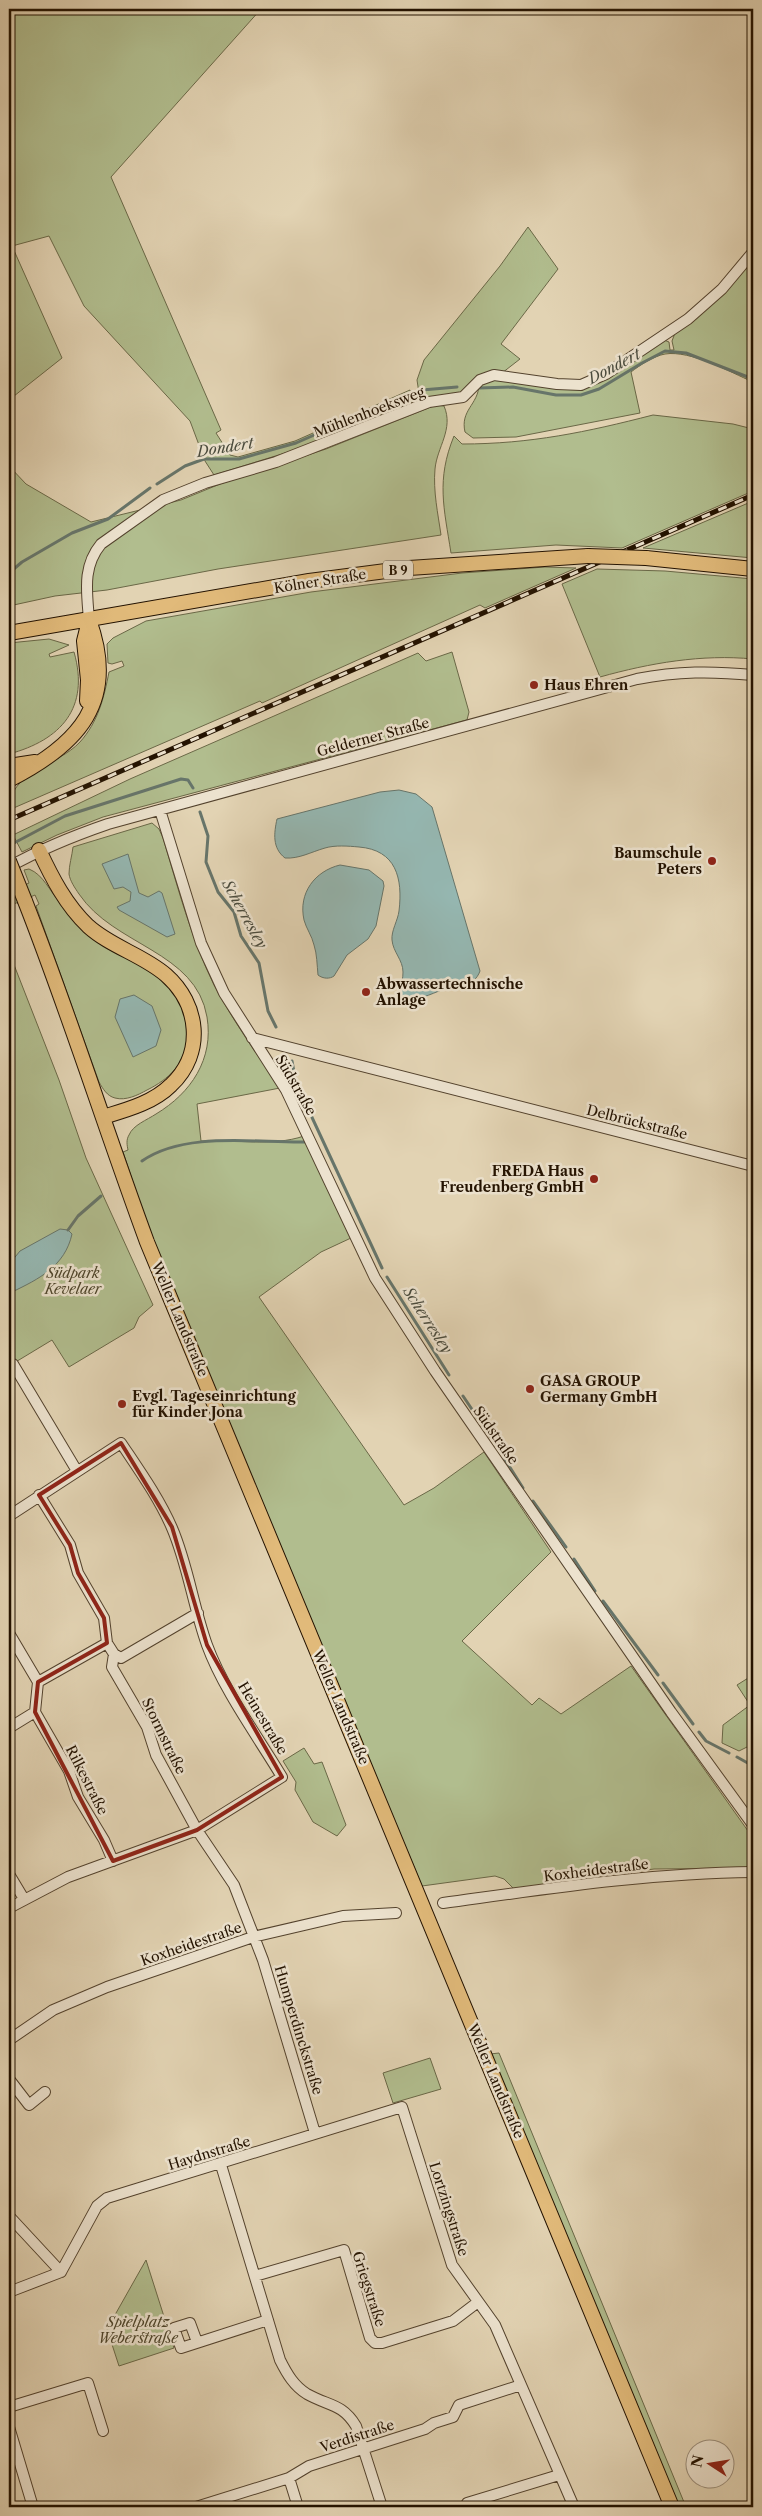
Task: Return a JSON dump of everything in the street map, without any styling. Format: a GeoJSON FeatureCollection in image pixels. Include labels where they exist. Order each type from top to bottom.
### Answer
{"type":"FeatureCollection","features":[{"type":"Feature","properties":{"kind":"main road","name":"Kölner Straße"},"geometry":{"type":"LineString","coordinates":[[9,633],[308,581],[382,572],[588,556],[646,558],[753,569]]}},
{"type":"Feature","properties":{"kind":"main road"},"geometry":{"type":"LineString","coordinates":[[9,777],[39,761],[71,740],[93,705],[98,676],[96,640],[89,620]]}},
{"type":"Feature","properties":{"kind":"main road"},"geometry":{"type":"LineString","coordinates":[[39,850],[59,891],[79,917],[100,936],[164,973],[180,990],[192,1012],[194,1029],[191,1052],[178,1078],[170,1086],[148,1100],[103,1118]]}},
{"type":"Feature","properties":{"kind":"main road","name":"Weller Landstraße"},"geometry":{"type":"LineString","coordinates":[[9,861],[57,982],[103,1118],[155,1260],[672,2507]]}},
{"type":"Feature","properties":{"kind":"street","name":"Mühlenhoeksweg"},"geometry":{"type":"LineString","coordinates":[[89,620],[86,580],[93,553],[101,544],[163,500],[205,483],[276,462],[429,402],[462,397],[480,380],[494,375],[557,384],[581,385],[606,374],[688,319],[722,289],[753,252]]}},
{"type":"Feature","properties":{"kind":"street","name":"Gelderner Straße"},"geometry":{"type":"LineString","coordinates":[[9,867],[39,850],[92,829],[638,679],[673,672],[718,672],[753,675]]}},
{"type":"Feature","properties":{"kind":"street","name":"Südstraße"},"geometry":{"type":"LineString","coordinates":[[160,810],[201,943],[224,993],[286,1090],[375,1278],[435,1371],[670,1712],[753,1825]]}},
{"type":"Feature","properties":{"kind":"street","name":"Südstraße"},"geometry":{"type":"LineString","coordinates":[[252,1038],[515,1105]]}},
{"type":"Feature","properties":{"kind":"street","name":"Delbrückstraße"},"geometry":{"type":"LineString","coordinates":[[515,1105],[753,1166]]}},
{"type":"Feature","properties":{"kind":"street"},"geometry":{"type":"LineString","coordinates":[[13,1364],[77,1471]]}},
{"type":"Feature","properties":{"kind":"street","name":"Heinestraße"},"geometry":{"type":"LineString","coordinates":[[9,1516],[121,1443],[172,1527],[186,1567],[207,1645],[220,1673],[282,1777],[197,1830],[68,1877],[9,1908]]}},
{"type":"Feature","properties":{"kind":"street"},"geometry":{"type":"LineString","coordinates":[[39,1495],[70,1545],[78,1573],[104,1618],[107,1643],[114,1654],[121,1658],[198,1613]]}},
{"type":"Feature","properties":{"kind":"street"},"geometry":{"type":"LineString","coordinates":[[9,1633],[38,1682],[35,1712],[9,1728]]}},
{"type":"Feature","properties":{"kind":"street"},"geometry":{"type":"LineString","coordinates":[[38,1682],[107,1643]]}},
{"type":"Feature","properties":{"kind":"street","name":"Stormstraße"},"geometry":{"type":"LineString","coordinates":[[114,1654],[112,1667],[147,1727],[156,1756],[197,1830],[234,1885],[253,1937]]}},
{"type":"Feature","properties":{"kind":"street","name":"Rilkestraße"},"geometry":{"type":"LineString","coordinates":[[35,1712],[69,1771],[78,1797],[104,1840],[113,1861]]}},
{"type":"Feature","properties":{"kind":"street","name":"Koxheidestraße"},"geometry":{"type":"LineString","coordinates":[[443,1903],[605,1882],[696,1873],[753,1872]]}},
{"type":"Feature","properties":{"kind":"street"},"geometry":{"type":"LineString","coordinates":[[9,1874],[24,1899]]}},
{"type":"Feature","properties":{"kind":"street","name":"Koxheidestraße"},"geometry":{"type":"LineString","coordinates":[[9,2040],[52,2010],[107,1988],[253,1937],[343,1916],[396,1913]]}},
{"type":"Feature","properties":{"kind":"street","name":"Humperdinckstraße"},"geometry":{"type":"LineString","coordinates":[[253,1937],[263,1960],[315,2132]]}},
{"type":"Feature","properties":{"kind":"street"},"geometry":{"type":"LineString","coordinates":[[9,2079],[29,2106],[45,2092]]}},
{"type":"Feature","properties":{"kind":"street","name":"Haydnstraße"},"geometry":{"type":"LineString","coordinates":[[61,2272],[97,2206],[107,2198],[221,2164],[315,2132],[402,2107]]}},
{"type":"Feature","properties":{"kind":"street","name":"Lortzingstraße"},"geometry":{"type":"LineString","coordinates":[[402,2107],[452,2265],[494,2325],[574,2507]]}},
{"type":"Feature","properties":{"kind":"street"},"geometry":{"type":"LineString","coordinates":[[221,2164],[280,2360],[295,2384],[308,2394],[349,2414],[356,2426],[382,2507]]}},
{"type":"Feature","properties":{"kind":"street"},"geometry":{"type":"LineString","coordinates":[[9,2216],[61,2272],[9,2292]]}},
{"type":"Feature","properties":{"kind":"street","name":"Griegstraße"},"geometry":{"type":"LineString","coordinates":[[255,2276],[344,2250],[370,2338],[375,2343],[382,2343],[453,2321],[478,2302]]}},
{"type":"Feature","properties":{"kind":"street"},"geometry":{"type":"LineString","coordinates":[[197,2342],[268,2320]]}},
{"type":"Feature","properties":{"kind":"street"},"geometry":{"type":"LineString","coordinates":[[9,2407],[88,2383],[103,2431]]}},
{"type":"Feature","properties":{"kind":"street","name":"Verdistraße"},"geometry":{"type":"LineString","coordinates":[[196,2507],[289,2478],[309,2466],[424,2429],[453,2417],[459,2405],[521,2385]]}},
{"type":"Feature","properties":{"kind":"street"},"geometry":{"type":"LineString","coordinates":[[9,2427],[33,2507]]}},
{"type":"Feature","properties":{"kind":"street"},"geometry":{"type":"LineString","coordinates":[[467,2503],[559,2475]]}},
{"type":"Feature","properties":{"kind":"street"},"geometry":{"type":"LineString","coordinates":[[289,2478],[298,2507]]}},
{"type":"Feature","properties":{"kind":"highlighted area"},"geometry":{"type":"Polygon","coordinates":[[[121,1443],[172,1527],[207,1645],[282,1777],[197,1830],[113,1861],[35,1712],[38,1682],[107,1643],[104,1618],[78,1573],[70,1545],[39,1495],[121,1443]]]}},
{"type":"Feature","properties":{"kind":"green space"},"geometry":{"type":"Polygon","coordinates":[[[9,9],[261,9],[111,177],[221,430],[216,433],[230,455],[238,457],[295,441],[410,390],[413,402],[298,449],[214,475],[205,461],[190,421],[84,306],[49,236],[12,246],[62,358],[9,400],[9,9]]]}},
{"type":"Feature","properties":{"kind":"green space"},"geometry":{"type":"Polygon","coordinates":[[[528,227],[558,269],[501,344],[520,359],[502,373],[461,393],[420,400],[417,380],[424,360],[500,266],[528,227]]]}},
{"type":"Feature","properties":{"kind":"green space"},"geometry":{"type":"Polygon","coordinates":[[[753,258],[753,382],[698,358],[686,355],[665,354],[647,361],[631,372],[640,413],[516,437],[473,438],[465,432],[465,418],[476,398],[479,385],[488,379],[579,387],[664,340],[669,342],[670,350],[674,350],[672,341],[675,333],[753,258]]]}},
{"type":"Feature","properties":{"kind":"green space"},"geometry":{"type":"Polygon","coordinates":[[[436,405],[444,406],[447,414],[446,430],[435,469],[435,494],[441,535],[218,569],[107,590],[55,596],[9,606],[9,466],[26,484],[91,522],[181,500],[220,484],[326,449],[436,405]]]}},
{"type":"Feature","properties":{"kind":"green space"},"geometry":{"type":"Polygon","coordinates":[[[653,415],[733,424],[753,429],[753,491],[622,548],[556,545],[451,553],[444,508],[443,480],[448,452],[454,436],[462,444],[511,442],[581,432],[653,415]]]}},
{"type":"Feature","properties":{"kind":"green space"},"geometry":{"type":"Polygon","coordinates":[[[753,501],[753,558],[643,548],[753,501]]]}},
{"type":"Feature","properties":{"kind":"green space"},"geometry":{"type":"Polygon","coordinates":[[[545,567],[576,568],[485,608],[480,605],[262,703],[260,701],[9,810],[11,797],[17,786],[36,770],[71,750],[80,742],[96,718],[109,672],[124,666],[122,661],[112,664],[108,663],[107,644],[113,638],[146,621],[311,592],[462,573],[545,567]]]}},
{"type":"Feature","properties":{"kind":"green space"},"geometry":{"type":"Polygon","coordinates":[[[597,569],[665,571],[753,579],[753,659],[715,658],[676,661],[600,677],[562,584],[597,569]]]}},
{"type":"Feature","properties":{"kind":"green space"},"geometry":{"type":"Polygon","coordinates":[[[49,639],[69,645],[49,654],[50,657],[74,652],[78,672],[78,690],[74,705],[67,719],[57,730],[27,748],[9,754],[9,643],[49,639]]]}},
{"type":"Feature","properties":{"kind":"green space"},"geometry":{"type":"Polygon","coordinates":[[[452,652],[469,712],[467,720],[103,817],[57,835],[22,852],[13,835],[130,779],[418,653],[426,661],[452,652]]]}},
{"type":"Feature","properties":{"kind":"green space"},"geometry":{"type":"Polygon","coordinates":[[[152,823],[159,829],[163,838],[192,931],[214,985],[237,1024],[280,1088],[197,1104],[201,1141],[266,1142],[304,1136],[351,1238],[321,1252],[259,1297],[404,1505],[434,1488],[484,1452],[551,1552],[462,1641],[532,1705],[539,1698],[561,1714],[631,1666],[753,1838],[753,1868],[654,1869],[514,1889],[504,1879],[495,1876],[422,1886],[174,1292],[144,1215],[123,1152],[128,1150],[127,1139],[131,1131],[169,1106],[180,1096],[197,1073],[207,1047],[207,1017],[200,995],[187,977],[171,963],[112,926],[94,912],[74,887],[69,871],[73,847],[152,823]]]}},
{"type":"Feature","properties":{"kind":"green space"},"geometry":{"type":"Polygon","coordinates":[[[29,869],[39,875],[66,908],[158,974],[173,990],[181,1005],[188,1034],[182,1060],[174,1071],[162,1081],[136,1096],[119,1099],[112,1097],[107,1094],[99,1082],[36,906],[39,904],[35,895],[9,906],[9,892],[29,883],[24,870],[29,869]]]}},
{"type":"Feature","properties":{"kind":"green space","name":"Südpark Kevelaer"},"geometry":{"type":"Polygon","coordinates":[[[9,952],[59,1080],[86,1158],[153,1305],[139,1317],[134,1328],[69,1367],[52,1340],[9,1366],[9,952]]]}},
{"type":"Feature","properties":{"kind":"green space"},"geometry":{"type":"Polygon","coordinates":[[[753,1675],[753,1744],[739,1751],[722,1743],[723,1725],[750,1705],[737,1685],[753,1675]]]}},
{"type":"Feature","properties":{"kind":"green space"},"geometry":{"type":"Polygon","coordinates":[[[304,1748],[314,1764],[322,1762],[346,1825],[337,1836],[313,1822],[295,1790],[296,1782],[283,1761],[304,1748]]]}},
{"type":"Feature","properties":{"kind":"green space"},"geometry":{"type":"Polygon","coordinates":[[[499,2053],[686,2507],[679,2507],[490,2054],[499,2053]]]}},
{"type":"Feature","properties":{"kind":"green space"},"geometry":{"type":"Polygon","coordinates":[[[430,2058],[441,2089],[393,2103],[383,2073],[430,2058]]]}},
{"type":"Feature","properties":{"kind":"green space","name":"Spielplatz Weberstraße"},"geometry":{"type":"Polygon","coordinates":[[[146,2260],[174,2348],[119,2366],[107,2329],[146,2260]]]}},
{"type":"Feature","properties":{"kind":"water"},"geometry":{"type":"Polygon","coordinates":[[[399,790],[416,794],[432,807],[480,971],[474,980],[469,983],[449,987],[419,999],[403,1002],[401,990],[403,968],[392,940],[399,911],[400,887],[398,877],[389,860],[372,849],[342,846],[329,847],[300,856],[285,858],[278,850],[275,840],[277,819],[380,792],[399,790]]]}},
{"type":"Feature","properties":{"kind":"water"},"geometry":{"type":"Polygon","coordinates":[[[128,854],[139,893],[148,897],[159,891],[162,893],[175,934],[167,937],[119,910],[117,907],[130,901],[131,892],[123,887],[114,889],[102,864],[128,854]]]}},
{"type":"Feature","properties":{"kind":"water"},"geometry":{"type":"Polygon","coordinates":[[[340,865],[369,870],[383,881],[384,886],[376,926],[368,939],[347,955],[334,976],[324,978],[318,975],[315,948],[304,920],[304,901],[306,892],[316,878],[323,872],[340,865]]]}},
{"type":"Feature","properties":{"kind":"water"},"geometry":{"type":"Polygon","coordinates":[[[134,995],[152,1006],[161,1030],[156,1046],[133,1057],[115,1017],[120,999],[134,995]]]}},
{"type":"Feature","properties":{"kind":"water"},"geometry":{"type":"Polygon","coordinates":[[[60,1229],[68,1230],[72,1234],[69,1245],[57,1263],[32,1282],[12,1292],[9,1297],[11,1262],[20,1251],[60,1229]]]}},
{"type":"Feature","properties":{"kind":"waterway","name":"Dondert"},"geometry":{"type":"LineString","coordinates":[[479,388],[513,387],[556,395],[581,395],[599,389],[665,351],[686,353],[753,379]]}},
{"type":"Feature","properties":{"kind":"waterway","name":"Dondert"},"geometry":{"type":"LineString","coordinates":[[422,390],[457,387]]}},
{"type":"Feature","properties":{"kind":"waterway","name":"Dondert"},"geometry":{"type":"LineString","coordinates":[[157,484],[185,466],[204,459],[239,459],[296,443],[410,393]]}},
{"type":"Feature","properties":{"kind":"waterway","name":"Dondert"},"geometry":{"type":"LineString","coordinates":[[9,573],[22,562],[72,533],[108,519],[150,488]]}},
{"type":"Feature","properties":{"kind":"waterway","name":"Scherresley"},"geometry":{"type":"LineString","coordinates":[[14,843],[65,816],[181,779],[188,780],[193,788]]}},
{"type":"Feature","properties":{"kind":"waterway","name":"Scherresley"},"geometry":{"type":"LineString","coordinates":[[200,812],[208,836],[206,862],[218,892],[234,912],[241,936],[259,963],[268,1011],[276,1027]]}},
{"type":"Feature","properties":{"kind":"waterway","name":"Scherresley"},"geometry":{"type":"LineString","coordinates":[[292,1061],[296,1083],[382,1268]]}},
{"type":"Feature","properties":{"kind":"waterway"},"geometry":{"type":"LineString","coordinates":[[142,1161],[159,1152],[200,1142],[305,1142]]}},
{"type":"Feature","properties":{"kind":"waterway"},"geometry":{"type":"LineString","coordinates":[[68,1230],[78,1216],[101,1196]]}},
{"type":"Feature","properties":{"kind":"waterway","name":"Scherresley"},"geometry":{"type":"LineString","coordinates":[[387,1277],[449,1375]]}},
{"type":"Feature","properties":{"kind":"waterway","name":"Scherresley"},"geometry":{"type":"LineString","coordinates":[[463,1396],[492,1439]]}},
{"type":"Feature","properties":{"kind":"waterway","name":"Scherresley"},"geometry":{"type":"LineString","coordinates":[[504,1458],[523,1488]]}},
{"type":"Feature","properties":{"kind":"waterway","name":"Scherresley"},"geometry":{"type":"LineString","coordinates":[[533,1501],[566,1547]]}},
{"type":"Feature","properties":{"kind":"waterway","name":"Scherresley"},"geometry":{"type":"LineString","coordinates":[[574,1559],[595,1591]]}},
{"type":"Feature","properties":{"kind":"waterway","name":"Scherresley"},"geometry":{"type":"LineString","coordinates":[[603,1601],[658,1675]]}},
{"type":"Feature","properties":{"kind":"waterway","name":"Scherresley"},"geometry":{"type":"LineString","coordinates":[[663,1683],[693,1724]]}},
{"type":"Feature","properties":{"kind":"waterway","name":"Scherresley"},"geometry":{"type":"LineString","coordinates":[[699,1732],[706,1741],[729,1753]]}},
{"type":"Feature","properties":{"kind":"waterway","name":"Scherresley"},"geometry":{"type":"LineString","coordinates":[[737,1757],[753,1766]]}},
{"type":"Feature","properties":{"kind":"railway"},"geometry":{"type":"LineString","coordinates":[[9,820],[753,495]]}},
{"type":"Feature","properties":{"kind":"place","name":"Haus Ehren"},"geometry":{"type":"Point","coordinates":[534,685]}},
{"type":"Feature","properties":{"kind":"place","name":"Baumschule Peters"},"geometry":{"type":"Point","coordinates":[712,861]}},
{"type":"Feature","properties":{"kind":"place","name":"Abwassertechnische Anlage"},"geometry":{"type":"Point","coordinates":[366,992]}},
{"type":"Feature","properties":{"kind":"place","name":"FREDA Haus Freudenberg GmbH"},"geometry":{"type":"Point","coordinates":[594,1179]}},
{"type":"Feature","properties":{"kind":"place","name":"GASA GROUP Germany GmbH"},"geometry":{"type":"Point","coordinates":[530,1389]}},
{"type":"Feature","properties":{"kind":"place","name":"Evgl. Tageseinrichtung für Kinder Jona"},"geometry":{"type":"Point","coordinates":[122,1404]}}]}
